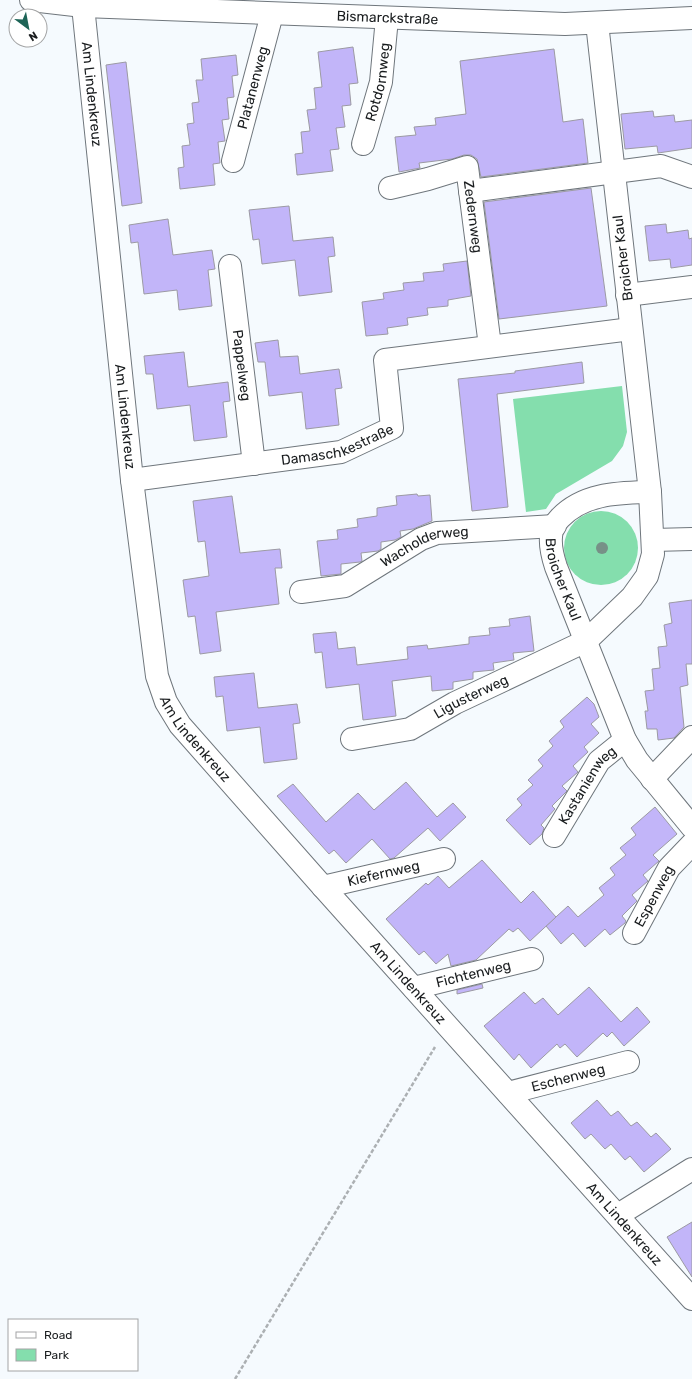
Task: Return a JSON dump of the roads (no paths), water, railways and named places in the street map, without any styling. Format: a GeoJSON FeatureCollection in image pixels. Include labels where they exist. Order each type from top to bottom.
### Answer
{"type":"FeatureCollection","features":[{"type":"Feature","properties":{"kind":"street","name":"Bismarckstraße"},"geometry":{"type":"LineString","coordinates":[[31,0],[272,14],[386,18],[597,23],[692,18]]}},
{"type":"Feature","properties":{"kind":"street","name":"Am Lindenkreuz"},"geometry":{"type":"LineString","coordinates":[[84,3],[132,480],[157,676],[166,702],[180,725],[323,888],[692,1299]]}},
{"type":"Feature","properties":{"kind":"street","name":"Platanenweg"},"geometry":{"type":"LineString","coordinates":[[233,161],[272,14]]}},
{"type":"Feature","properties":{"kind":"street","name":"Rotdornweg"},"geometry":{"type":"LineString","coordinates":[[363,144],[382,75],[386,18]]}},
{"type":"Feature","properties":{"kind":"street","name":"Broicher Kaul"},"geometry":{"type":"LineString","coordinates":[[586,641],[632,597],[643,583],[652,562],[653,540],[650,492],[597,23]]}},
{"type":"Feature","properties":{"kind":"street"},"geometry":{"type":"LineString","coordinates":[[470,191],[661,166],[692,177]]}},
{"type":"Feature","properties":{"kind":"street","name":"Zedernweg"},"geometry":{"type":"LineString","coordinates":[[390,188],[428,179],[467,167],[490,346]]}},
{"type":"Feature","properties":{"kind":"street","name":"Pappelweg"},"geometry":{"type":"LineString","coordinates":[[230,266],[254,464]]}},
{"type":"Feature","properties":{"kind":"street"},"geometry":{"type":"LineString","coordinates":[[627,295],[679,287],[692,287]]}},
{"type":"Feature","properties":{"kind":"street","name":"Damaschkestraße"},"geometry":{"type":"LineString","coordinates":[[132,480],[341,452],[392,428],[385,360],[631,329]]}},
{"type":"Feature","properties":{"kind":"street","name":"Broicher Kaul"},"geometry":{"type":"LineString","coordinates":[[650,492],[614,494],[592,499],[567,512],[554,526],[550,537],[553,556],[625,740],[637,760],[692,827]]}},
{"type":"Feature","properties":{"kind":"street","name":"Wacholderweg"},"geometry":{"type":"LineString","coordinates":[[301,592],[345,586],[421,539],[437,533],[554,526]]}},
{"type":"Feature","properties":{"kind":"street"},"geometry":{"type":"LineString","coordinates":[[653,540],[692,539]]}},
{"type":"Feature","properties":{"kind":"street","name":"Ligusterweg"},"geometry":{"type":"LineString","coordinates":[[352,739],[410,729],[455,703],[586,641]]}},
{"type":"Feature","properties":{"kind":"street"},"geometry":{"type":"LineString","coordinates":[[652,779],[692,737]]}},
{"type":"Feature","properties":{"kind":"street","name":"Kastanienweg"},"geometry":{"type":"LineString","coordinates":[[554,836],[599,761],[625,740]]}},
{"type":"Feature","properties":{"kind":"street","name":"Espenweg"},"geometry":{"type":"LineString","coordinates":[[634,933],[669,868],[692,844]]}},
{"type":"Feature","properties":{"kind":"street","name":"Kiefernweg"},"geometry":{"type":"LineString","coordinates":[[323,888],[444,859]]}},
{"type":"Feature","properties":{"kind":"street","name":"Fichtenweg"},"geometry":{"type":"LineString","coordinates":[[414,988],[532,959]]}},
{"type":"Feature","properties":{"kind":"street","name":"Eschenweg"},"geometry":{"type":"LineString","coordinates":[[508,1093],[628,1062]]}},
{"type":"Feature","properties":{"kind":"street"},"geometry":{"type":"LineString","coordinates":[[618,1215],[692,1169]]}}]}
